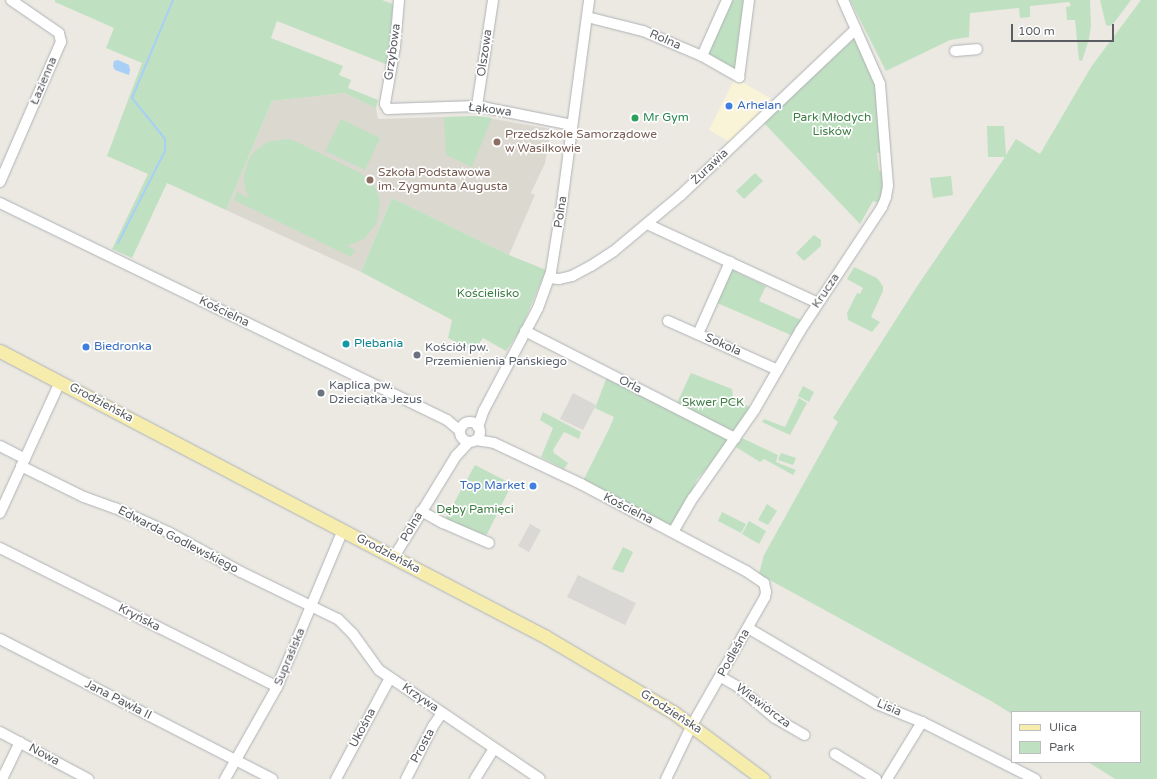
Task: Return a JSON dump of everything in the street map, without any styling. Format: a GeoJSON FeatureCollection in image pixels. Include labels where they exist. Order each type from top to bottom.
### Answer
{"type":"FeatureCollection","features":[{"type":"Feature","properties":{"kind":"main road","name":"Grodzieńska"},"geometry":{"type":"LineString","coordinates":[[0,351],[546,637],[645,695],[692,725],[763,779]]}},
{"type":"Feature","properties":{"kind":"street","name":"Łazienna"},"geometry":{"type":"LineString","coordinates":[[0,182],[61,42],[59,33],[10,0]]}},
{"type":"Feature","properties":{"kind":"street","name":"Grzybowa"},"geometry":{"type":"LineString","coordinates":[[385,104],[395,47],[399,0]]}},
{"type":"Feature","properties":{"kind":"street","name":"Olszowa"},"geometry":{"type":"LineString","coordinates":[[477,106],[493,0]]}},
{"type":"Feature","properties":{"kind":"street","name":"Polna"},"geometry":{"type":"LineString","coordinates":[[394,557],[421,510],[456,456],[470,432],[478,414],[484,410],[541,300],[549,278],[556,248],[589,0]]}},
{"type":"Feature","properties":{"kind":"street"},"geometry":{"type":"LineString","coordinates":[[702,56],[727,0]]}},
{"type":"Feature","properties":{"kind":"street","name":"Rolna"},"geometry":{"type":"LineString","coordinates":[[587,16],[643,30],[702,56],[739,77],[749,0]]}},
{"type":"Feature","properties":{"kind":"street","name":"Krucza"},"geometry":{"type":"LineString","coordinates":[[673,532],[693,498],[755,409],[818,303],[882,207],[888,192],[885,133],[880,84],[843,0]]}},
{"type":"Feature","properties":{"kind":"street","name":"Żurawia"},"geometry":{"type":"LineString","coordinates":[[549,278],[565,278],[591,266],[614,251],[681,195],[856,29]]}},
{"type":"Feature","properties":{"kind":"street"},"geometry":{"type":"LineString","coordinates":[[955,51],[977,49]]}},
{"type":"Feature","properties":{"kind":"street","name":"Łąkowa"},"geometry":{"type":"LineString","coordinates":[[385,104],[386,108],[391,110],[477,106],[572,125]]}},
{"type":"Feature","properties":{"kind":"street","name":"Kościelna"},"geometry":{"type":"LineString","coordinates":[[0,203],[470,432],[576,482],[760,579]]}},
{"type":"Feature","properties":{"kind":"street"},"geometry":{"type":"LineString","coordinates":[[647,224],[818,303]]}},
{"type":"Feature","properties":{"kind":"street"},"geometry":{"type":"LineString","coordinates":[[698,334],[730,262]]}},
{"type":"Feature","properties":{"kind":"street","name":"Sokola"},"geometry":{"type":"LineString","coordinates":[[668,321],[778,370]]}},
{"type":"Feature","properties":{"kind":"street","name":"Orla"},"geometry":{"type":"LineString","coordinates":[[525,331],[735,438]]}},
{"type":"Feature","properties":{"kind":"street"},"geometry":{"type":"LineString","coordinates":[[0,514],[60,382]]}},
{"type":"Feature","properties":{"kind":"street","name":"Edwarda Godlewskiego"},"geometry":{"type":"LineString","coordinates":[[0,446],[23,462],[84,498],[115,508],[161,529],[241,572],[312,605]]}},
{"type":"Feature","properties":{"kind":"street"},"geometry":{"type":"LineString","coordinates":[[421,510],[443,523],[489,542]]}},
{"type":"Feature","properties":{"kind":"street","name":"Supraślska"},"geometry":{"type":"LineString","coordinates":[[225,779],[277,687],[343,530]]}},
{"type":"Feature","properties":{"kind":"street","name":"Kryńska"},"geometry":{"type":"LineString","coordinates":[[0,548],[277,687]]}},
{"type":"Feature","properties":{"kind":"street","name":"Podleśna"},"geometry":{"type":"LineString","coordinates":[[666,779],[692,725],[765,597],[765,587],[760,579]]}},
{"type":"Feature","properties":{"kind":"street","name":"Krzywa"},"geometry":{"type":"LineString","coordinates":[[312,605],[338,619],[353,634],[379,670],[540,779]]}},
{"type":"Feature","properties":{"kind":"street","name":"Lisia"},"geometry":{"type":"LineString","coordinates":[[748,628],[876,704],[922,722],[1015,775],[1035,779]]}},
{"type":"Feature","properties":{"kind":"street","name":"Jana Pawła II"},"geometry":{"type":"LineString","coordinates":[[0,639],[272,779]]}},
{"type":"Feature","properties":{"kind":"street","name":"Wiewiórcza"},"geometry":{"type":"LineString","coordinates":[[721,676],[738,687],[775,718],[804,735]]}},
{"type":"Feature","properties":{"kind":"street","name":"Ukośna"},"geometry":{"type":"LineString","coordinates":[[336,779],[390,678]]}},
{"type":"Feature","properties":{"kind":"street","name":"Prosta"},"geometry":{"type":"LineString","coordinates":[[406,779],[433,726],[442,713]]}},
{"type":"Feature","properties":{"kind":"street"},"geometry":{"type":"LineString","coordinates":[[887,779],[922,722]]}},
{"type":"Feature","properties":{"kind":"street","name":"Nowa"},"geometry":{"type":"LineString","coordinates":[[0,732],[88,779]]}},
{"type":"Feature","properties":{"kind":"street"},"geometry":{"type":"LineString","coordinates":[[2,779],[20,742]]}},
{"type":"Feature","properties":{"kind":"street"},"geometry":{"type":"LineString","coordinates":[[475,779],[494,748]]}},
{"type":"Feature","properties":{"kind":"street"},"geometry":{"type":"LineString","coordinates":[[835,754],[876,779]]}},
{"type":"Feature","properties":{"kind":"shaded area"},"geometry":{"type":"Polygon","coordinates":[[[735,78],[770,98],[769,107],[729,142],[709,130],[735,78]]]}},
{"type":"Feature","properties":{"kind":"shaded area","name":"Szkoła Podstawowa im. Zygmunta Augusta"},"geometry":{"type":"Polygon","coordinates":[[[344,93],[376,108],[378,119],[477,116],[551,129],[545,163],[531,193],[535,195],[509,255],[392,198],[361,272],[226,210],[272,101],[344,93]]]}},
{"type":"Feature","properties":{"kind":"shaded area"},"geometry":{"type":"Polygon","coordinates":[[[573,393],[596,405],[583,430],[560,419],[573,393]]]}},
{"type":"Feature","properties":{"kind":"shaded area"},"geometry":{"type":"Polygon","coordinates":[[[530,524],[541,530],[529,552],[518,546],[530,524]]]}},
{"type":"Feature","properties":{"kind":"shaded area"},"geometry":{"type":"Polygon","coordinates":[[[578,575],[636,603],[625,625],[567,597],[578,575]]]}},
{"type":"Feature","properties":{"kind":"green space"},"geometry":{"type":"Polygon","coordinates":[[[55,0],[382,0],[393,4],[388,65],[277,21],[271,38],[343,66],[339,75],[351,80],[348,88],[378,100],[376,108],[344,93],[272,101],[226,210],[167,183],[132,258],[112,249],[148,174],[107,156],[142,63],[106,48],[114,28],[55,2],[55,0]]]}},
{"type":"Feature","properties":{"kind":"green space"},"geometry":{"type":"Polygon","coordinates":[[[729,0],[746,0],[737,73],[704,56],[729,0]]]}},
{"type":"Feature","properties":{"kind":"green space"},"geometry":{"type":"Polygon","coordinates":[[[850,0],[1090,0],[1091,25],[1089,39],[1082,61],[1079,60],[1075,20],[1067,20],[1066,7],[1071,6],[1069,2],[1030,6],[1030,17],[1020,18],[1019,8],[970,13],[969,37],[950,40],[886,71],[850,0]]]}},
{"type":"Feature","properties":{"kind":"green space"},"geometry":{"type":"Polygon","coordinates":[[[1100,0],[1131,0],[1113,24],[1109,26],[1106,25],[1100,0]]]}},
{"type":"Feature","properties":{"kind":"green space"},"geometry":{"type":"Polygon","coordinates":[[[1141,0],[1157,0],[1157,779],[1115,779],[1090,763],[1141,763],[1141,711],[1011,711],[1011,713],[759,574],[764,555],[838,422],[833,418],[916,288],[1005,157],[988,157],[987,126],[1004,126],[1006,155],[1016,139],[1040,154],[1091,67],[1141,0]]]}},
{"type":"Feature","properties":{"kind":"green space","name":"Park Młodych Lisków"},"geometry":{"type":"Polygon","coordinates":[[[856,37],[876,82],[882,152],[877,153],[879,171],[883,171],[884,192],[880,203],[873,201],[860,224],[763,122],[856,37]]]}},
{"type":"Feature","properties":{"kind":"green space"},"geometry":{"type":"Polygon","coordinates":[[[477,116],[492,118],[472,167],[446,155],[444,117],[477,116]]]}},
{"type":"Feature","properties":{"kind":"green space"},"geometry":{"type":"Polygon","coordinates":[[[341,119],[380,138],[365,170],[325,151],[341,119]]]}},
{"type":"Feature","properties":{"kind":"green space"},"geometry":{"type":"Polygon","coordinates":[[[287,139],[295,141],[360,173],[371,182],[377,191],[380,202],[377,223],[364,239],[347,246],[355,250],[351,257],[234,200],[237,192],[249,198],[245,189],[244,175],[249,159],[254,152],[267,142],[287,139]]]}},
{"type":"Feature","properties":{"kind":"green space"},"geometry":{"type":"Polygon","coordinates":[[[755,173],[763,181],[744,199],[736,191],[755,173]]]}},
{"type":"Feature","properties":{"kind":"green space"},"geometry":{"type":"Polygon","coordinates":[[[951,176],[953,195],[933,198],[930,178],[951,176]]]}},
{"type":"Feature","properties":{"kind":"green space","name":"Kościelisko"},"geometry":{"type":"Polygon","coordinates":[[[392,198],[509,255],[546,270],[521,329],[506,351],[483,338],[474,351],[448,338],[452,320],[361,272],[392,198]]]}},
{"type":"Feature","properties":{"kind":"green space"},"geometry":{"type":"Polygon","coordinates":[[[814,235],[821,240],[821,246],[804,261],[796,253],[814,235]]]}},
{"type":"Feature","properties":{"kind":"green space"},"geometry":{"type":"Polygon","coordinates":[[[733,267],[737,268],[738,273],[766,286],[759,301],[803,321],[793,336],[715,302],[733,267]]]}},
{"type":"Feature","properties":{"kind":"green space"},"geometry":{"type":"Polygon","coordinates":[[[854,267],[877,278],[883,286],[883,291],[871,317],[880,322],[872,332],[848,320],[847,313],[857,293],[860,294],[863,288],[847,279],[854,267]]]}},
{"type":"Feature","properties":{"kind":"green space","name":"Skwer PCK"},"geometry":{"type":"Polygon","coordinates":[[[691,373],[732,389],[733,397],[753,409],[734,434],[675,407],[691,373]]]}},
{"type":"Feature","properties":{"kind":"green space"},"geometry":{"type":"Polygon","coordinates":[[[607,377],[735,438],[697,479],[679,523],[670,530],[581,485],[614,417],[595,408],[607,377]]]}},
{"type":"Feature","properties":{"kind":"green space"},"geometry":{"type":"Polygon","coordinates":[[[803,386],[814,392],[809,402],[798,396],[803,386]]]}},
{"type":"Feature","properties":{"kind":"green space"},"geometry":{"type":"Polygon","coordinates":[[[799,398],[807,403],[790,435],[762,422],[764,419],[785,427],[799,398]]]}},
{"type":"Feature","properties":{"kind":"green space"},"geometry":{"type":"Polygon","coordinates":[[[543,412],[581,432],[579,439],[564,432],[553,450],[554,453],[568,463],[564,469],[541,457],[553,428],[540,420],[543,412]]]}},
{"type":"Feature","properties":{"kind":"green space"},"geometry":{"type":"Polygon","coordinates":[[[742,438],[778,455],[776,462],[796,470],[793,475],[764,459],[760,462],[736,447],[742,438]]]}},
{"type":"Feature","properties":{"kind":"green space"},"geometry":{"type":"Polygon","coordinates":[[[781,453],[796,458],[793,465],[778,460],[781,453]]]}},
{"type":"Feature","properties":{"kind":"green space","name":"Dęby Pamięci"},"geometry":{"type":"Polygon","coordinates":[[[475,465],[512,484],[487,534],[482,536],[444,521],[475,465]]]}},
{"type":"Feature","properties":{"kind":"green space"},"geometry":{"type":"Polygon","coordinates":[[[767,504],[777,511],[768,525],[758,520],[767,504]]]}},
{"type":"Feature","properties":{"kind":"green space"},"geometry":{"type":"Polygon","coordinates":[[[722,512],[746,524],[741,533],[718,521],[722,512]]]}},
{"type":"Feature","properties":{"kind":"green space"},"geometry":{"type":"Polygon","coordinates":[[[749,521],[766,531],[759,544],[742,534],[749,521]]]}},
{"type":"Feature","properties":{"kind":"green space"},"geometry":{"type":"Polygon","coordinates":[[[623,547],[633,552],[623,573],[612,569],[623,547]]]}},
{"type":"Feature","properties":{"kind":"water"},"geometry":{"type":"Polygon","coordinates":[[[118,60],[129,65],[129,75],[115,70],[113,66],[114,61],[118,60]]]}},
{"type":"Feature","properties":{"kind":"waterway"},"geometry":{"type":"LineString","coordinates":[[118,243],[165,151],[165,139],[132,98],[173,0]]}},
{"type":"Feature","properties":{"kind":"place","name":"Arhelan"},"geometry":{"type":"Point","coordinates":[729,106]}},
{"type":"Feature","properties":{"kind":"place","name":"Mr Gym"},"geometry":{"type":"Point","coordinates":[635,118]}},
{"type":"Feature","properties":{"kind":"place","name":"Przedszkole Samorządowe w Wasilkowie"},"geometry":{"type":"Point","coordinates":[497,142]}},
{"type":"Feature","properties":{"kind":"place","name":"Szkoła Podstawowa im. Zygmunta Augusta"},"geometry":{"type":"Point","coordinates":[370,180]}},
{"type":"Feature","properties":{"kind":"place","name":"Plebania"},"geometry":{"type":"Point","coordinates":[346,344]}},
{"type":"Feature","properties":{"kind":"place","name":"Biedronka"},"geometry":{"type":"Point","coordinates":[86,347]}},
{"type":"Feature","properties":{"kind":"place","name":"Kościół pw. Przemienienia Pańskiego"},"geometry":{"type":"Point","coordinates":[417,355]}},
{"type":"Feature","properties":{"kind":"place","name":"Kaplica pw. Dzieciątka Jezus"},"geometry":{"type":"Point","coordinates":[321,393]}},
{"type":"Feature","properties":{"kind":"place","name":"Top Market"},"geometry":{"type":"Point","coordinates":[533,486]}}]}
